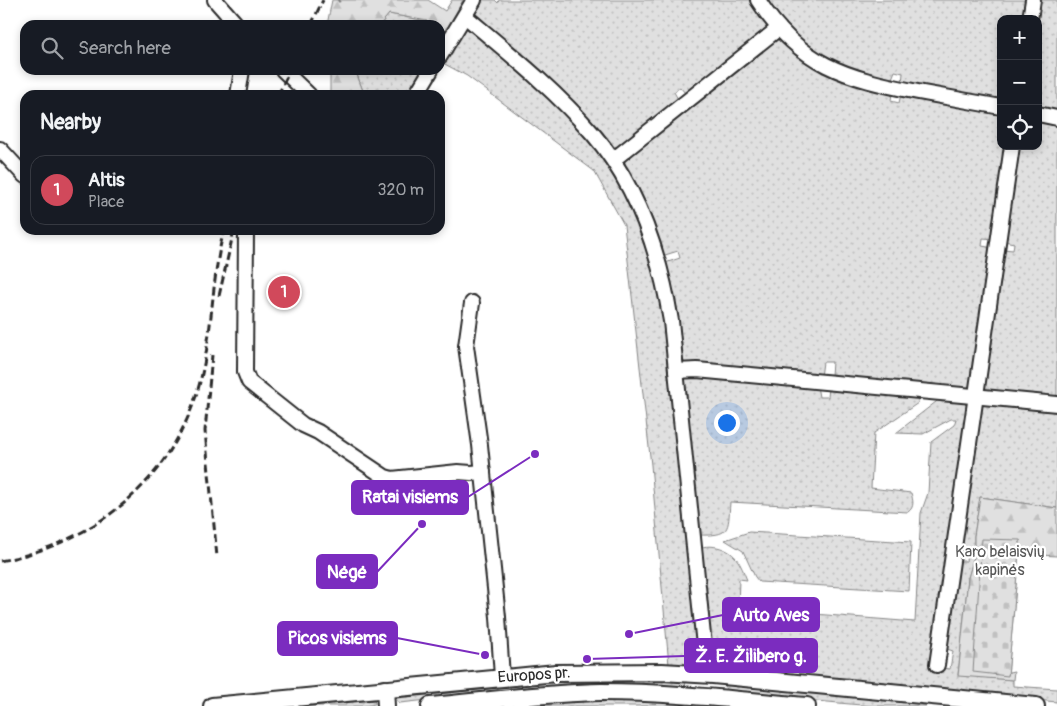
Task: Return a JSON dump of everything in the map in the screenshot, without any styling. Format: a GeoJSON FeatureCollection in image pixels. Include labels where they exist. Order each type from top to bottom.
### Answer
{"type":"FeatureCollection","features":[{"type":"Feature","properties":{"kind":"main road","name":"Europos pr."},"geometry":{"type":"LineString","coordinates":[[212,706],[502,677],[618,671],[710,675],[932,701],[1036,706]]}},
{"type":"Feature","properties":{"kind":"main road"},"geometry":{"type":"LineString","coordinates":[[710,675],[712,702]]}},
{"type":"Feature","properties":{"kind":"main road"},"geometry":{"type":"LineString","coordinates":[[502,677],[504,699]]}},
{"type":"Feature","properties":{"kind":"main road"},"geometry":{"type":"LineString","coordinates":[[385,689],[386,706]]}},
{"type":"Feature","properties":{"kind":"main road","name":"Europos pr."},"geometry":{"type":"LineString","coordinates":[[430,706],[599,692],[637,693],[712,702],[807,706]]}},
{"type":"Feature","properties":{"kind":"street"},"geometry":{"type":"LineString","coordinates":[[215,0],[233,20]]}},
{"type":"Feature","properties":{"kind":"street"},"geometry":{"type":"LineString","coordinates":[[445,48],[474,0]]}},
{"type":"Feature","properties":{"kind":"street"},"geometry":{"type":"LineString","coordinates":[[758,0],[778,28],[791,41],[813,58],[837,71],[872,83],[997,106]]}},
{"type":"Feature","properties":{"kind":"street"},"geometry":{"type":"LineString","coordinates":[[1031,15],[1033,0]]}},
{"type":"Feature","properties":{"kind":"street"},"geometry":{"type":"LineString","coordinates":[[465,16],[563,102],[594,135],[612,160],[637,204],[650,235],[660,266],[668,303],[710,675]]}},
{"type":"Feature","properties":{"kind":"street"},"geometry":{"type":"LineString","coordinates":[[612,160],[778,28]]}},
{"type":"Feature","properties":{"kind":"street"},"geometry":{"type":"LineString","coordinates":[[239,90],[241,75]]}},
{"type":"Feature","properties":{"kind":"street"},"geometry":{"type":"LineString","coordinates":[[288,75],[304,90]]}},
{"type":"Feature","properties":{"kind":"street"},"geometry":{"type":"LineString","coordinates":[[419,90],[429,75]]}},
{"type":"Feature","properties":{"kind":"street"},"geometry":{"type":"LineString","coordinates":[[1042,115],[1057,118]]}},
{"type":"Feature","properties":{"kind":"street"},"geometry":{"type":"LineString","coordinates":[[0,149],[20,171]]}},
{"type":"Feature","properties":{"kind":"street"},"geometry":{"type":"LineString","coordinates":[[937,665],[1011,150]]}},
{"type":"Feature","properties":{"kind":"street"},"geometry":{"type":"LineString","coordinates":[[246,235],[245,372],[249,382],[303,425],[318,432],[385,477],[392,479],[458,472],[483,472]]}},
{"type":"Feature","properties":{"kind":"street"},"geometry":{"type":"LineString","coordinates":[[472,303],[466,346],[477,414],[498,617],[502,677]]}},
{"type":"Feature","properties":{"kind":"street"},"geometry":{"type":"LineString","coordinates":[[676,371],[697,370],[1057,404]]}},
{"type":"Feature","properties":{"kind":"green space"},"geometry":{"type":"Polygon","coordinates":[[[332,0],[428,0],[445,11],[452,0],[463,0],[445,32],[445,20],[422,20],[389,14],[384,20],[328,20],[332,0]]]}},
{"type":"Feature","properties":{"kind":"green space"},"geometry":{"type":"Polygon","coordinates":[[[480,0],[495,0],[498,3],[499,0],[751,0],[766,24],[766,29],[688,93],[685,93],[680,87],[674,92],[679,101],[620,146],[613,147],[608,145],[479,20],[473,12],[480,0]]]}},
{"type":"Feature","properties":{"kind":"green space"},"geometry":{"type":"Polygon","coordinates":[[[763,0],[1026,0],[1024,15],[997,15],[997,101],[902,83],[903,73],[895,71],[891,81],[839,67],[797,40],[763,0]]]}},
{"type":"Feature","properties":{"kind":"green space"},"geometry":{"type":"Polygon","coordinates":[[[1038,0],[1057,0],[1057,114],[1042,112],[1042,15],[1036,15],[1038,0]]]}},
{"type":"Feature","properties":{"kind":"green space"},"geometry":{"type":"Polygon","coordinates":[[[389,14],[422,20],[384,20],[389,14]]]}},
{"type":"Feature","properties":{"kind":"green space"},"geometry":{"type":"Polygon","coordinates":[[[462,27],[473,28],[539,88],[593,144],[619,184],[636,220],[662,295],[700,660],[696,667],[669,665],[651,465],[624,225],[594,171],[467,76],[445,64],[445,55],[462,27]]]}},
{"type":"Feature","properties":{"kind":"green space"},"geometry":{"type":"Polygon","coordinates":[[[777,38],[892,92],[891,101],[899,103],[901,94],[997,112],[997,150],[1007,150],[994,239],[983,238],[982,246],[994,248],[973,384],[968,389],[833,378],[831,375],[832,362],[823,362],[821,377],[687,364],[680,356],[665,263],[680,258],[678,251],[665,255],[663,253],[645,208],[625,169],[625,159],[777,38]]]}},
{"type":"Feature","properties":{"kind":"green space"},"geometry":{"type":"Polygon","coordinates":[[[330,75],[357,75],[363,90],[330,90],[330,75]]]}},
{"type":"Feature","properties":{"kind":"green space"},"geometry":{"type":"Polygon","coordinates":[[[357,75],[423,75],[412,90],[363,90],[357,75]]]}},
{"type":"Feature","properties":{"kind":"green space"},"geometry":{"type":"Polygon","coordinates":[[[1042,121],[1057,123],[1057,398],[990,392],[986,390],[984,383],[1003,249],[1013,250],[1014,243],[1004,241],[1016,150],[1042,150],[1042,121]]]}},
{"type":"Feature","properties":{"kind":"green space"},"geometry":{"type":"Polygon","coordinates":[[[691,375],[817,386],[819,397],[828,397],[829,388],[918,397],[918,403],[874,433],[871,488],[911,493],[912,508],[908,512],[730,502],[729,520],[726,530],[722,533],[697,535],[683,380],[691,375]]]}},
{"type":"Feature","properties":{"kind":"green space"},"geometry":{"type":"Polygon","coordinates":[[[941,398],[962,400],[968,407],[932,667],[950,669],[953,651],[944,648],[956,561],[966,561],[967,553],[959,550],[980,408],[985,403],[1057,408],[1057,508],[980,497],[974,536],[974,557],[968,578],[958,675],[1013,680],[1013,686],[1057,689],[1057,702],[718,669],[712,662],[696,549],[701,547],[718,547],[728,551],[736,558],[747,580],[739,579],[738,608],[915,622],[921,513],[928,493],[931,442],[954,425],[956,419],[951,419],[923,434],[896,433],[941,398]]]}},
{"type":"Feature","properties":{"kind":"green space"},"geometry":{"type":"Polygon","coordinates":[[[980,497],[1057,508],[1057,556],[1020,554],[1020,540],[1008,675],[1009,672],[1014,671],[1013,680],[958,676],[968,578],[974,557],[974,536],[980,497]]]}},
{"type":"Feature","properties":{"kind":"green space"},"geometry":{"type":"Polygon","coordinates":[[[749,532],[911,542],[909,591],[759,582],[743,551],[725,540],[749,532]]]}},
{"type":"Feature","properties":{"kind":"green space","name":"Karo belaisvių kapinės"},"geometry":{"type":"Polygon","coordinates":[[[982,539],[1020,540],[1008,676],[973,672],[982,539]]]}},
{"type":"Feature","properties":{"kind":"green space"},"geometry":{"type":"Polygon","coordinates":[[[686,679],[685,689],[511,690],[510,687],[513,682],[686,679]]]}},
{"type":"Feature","properties":{"kind":"green space"},"geometry":{"type":"Polygon","coordinates":[[[727,684],[926,703],[926,706],[872,706],[728,693],[725,687],[727,684]]]}},
{"type":"Feature","properties":{"kind":"green space"},"geometry":{"type":"Polygon","coordinates":[[[451,690],[451,695],[446,698],[400,703],[395,696],[451,690]]]}},
{"type":"Feature","properties":{"kind":"green space"},"geometry":{"type":"Polygon","coordinates":[[[374,697],[375,704],[364,706],[256,706],[374,697]]]}},
{"type":"Feature","properties":{"kind":"green space"},"geometry":{"type":"Polygon","coordinates":[[[547,700],[683,700],[682,706],[492,706],[547,700]]]}},
{"type":"Feature","properties":{"kind":"railway"},"geometry":{"type":"LineString","coordinates":[[313,20],[323,0]]}},
{"type":"Feature","properties":{"kind":"railway"},"geometry":{"type":"LineString","coordinates":[[280,90],[288,75]]}},
{"type":"Feature","properties":{"kind":"railway"},"geometry":{"type":"LineString","coordinates":[[0,561],[37,552],[71,537],[103,519],[132,497],[156,470],[177,440],[192,406],[203,369],[223,235]]}},
{"type":"Feature","properties":{"kind":"railway"},"geometry":{"type":"LineString","coordinates":[[219,296],[233,235]]}},
{"type":"Feature","properties":{"kind":"railway"},"geometry":{"type":"LineString","coordinates":[[212,355],[205,431],[217,557]]}},
{"type":"Feature","properties":{"kind":"place","name":"Altis"},"geometry":{"type":"Point","coordinates":[284,292]}},
{"type":"Feature","properties":{"kind":"place","name":"Ratai visiems"},"geometry":{"type":"Point","coordinates":[535,454]}},
{"type":"Feature","properties":{"kind":"place","name":"Nėgė"},"geometry":{"type":"Point","coordinates":[422,524]}},
{"type":"Feature","properties":{"kind":"place","name":"Auto Aves"},"geometry":{"type":"Point","coordinates":[629,634]}},
{"type":"Feature","properties":{"kind":"place","name":"Picos visiems"},"geometry":{"type":"Point","coordinates":[485,655]}},
{"type":"Feature","properties":{"kind":"place","name":"Ž. E. Žilibero g."},"geometry":{"type":"Point","coordinates":[587,659]}}]}
